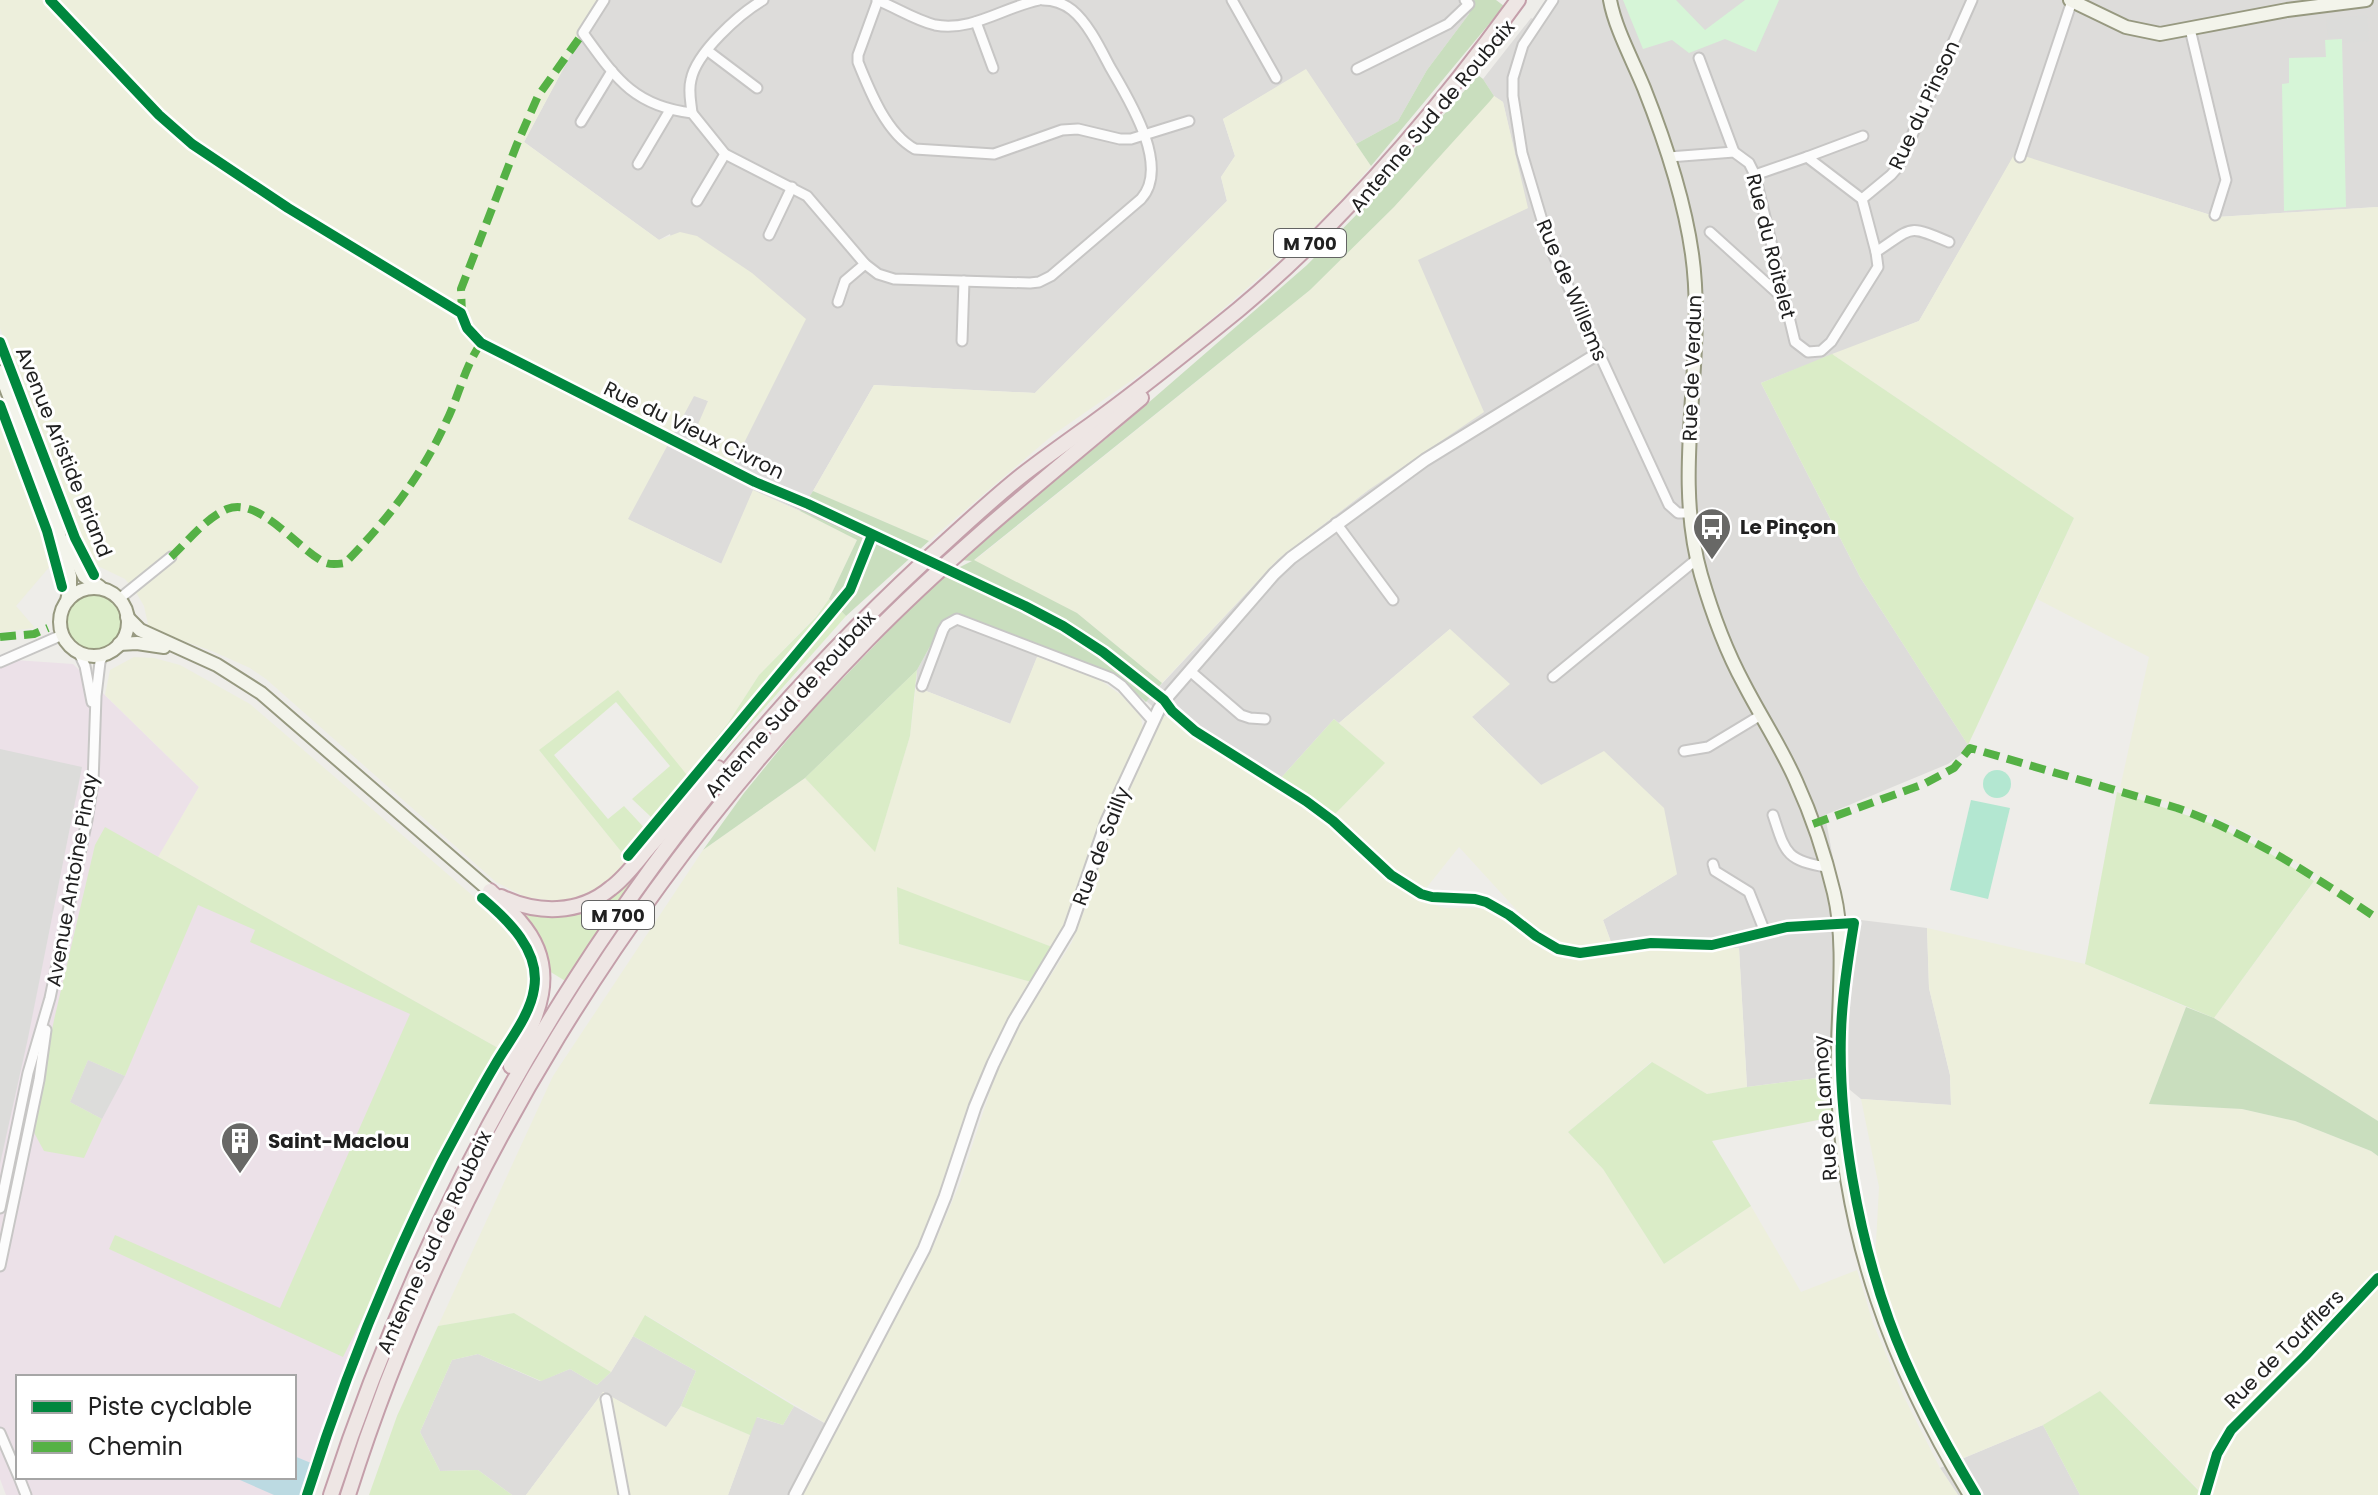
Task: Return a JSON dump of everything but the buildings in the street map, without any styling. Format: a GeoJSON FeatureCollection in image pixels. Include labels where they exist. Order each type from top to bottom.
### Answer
{"type":"FeatureCollection","features":[{"type":"Feature","properties":{"kind":"highway","name":"Antenne Sud de Roubaix"},"geometry":{"type":"LineString","coordinates":[[331,1495],[389,1337],[451,1199],[524,1061],[589,958],[659,857],[749,744],[859,624],[955,533],[1020,476],[1221,324],[1307,246],[1427,117],[1518,0]]}},
{"type":"Feature","properties":{"kind":"highway","name":"Antenne Sud de Roubaix"},"geometry":{"type":"LineString","coordinates":[[348,1495],[368,1435],[418,1309],[499,1141],[593,982],[699,832],[771,743],[880,627],[1006,511],[1255,307],[1306,260],[1439,114],[1527,0]]}},
{"type":"Feature","properties":{"kind":"highway"},"geometry":{"type":"LineString","coordinates":[[490,891],[509,901],[543,910],[576,907],[600,897],[622,878],[716,770],[749,744]]}},
{"type":"Feature","properties":{"kind":"highway"},"geometry":{"type":"LineString","coordinates":[[451,1199],[464,1154],[534,1024],[542,996],[542,973],[533,941],[521,923],[490,891]]}},
{"type":"Feature","properties":{"kind":"main road"},"geometry":{"type":"LineString","coordinates":[[2071,1],[2115,22],[2160,34],[2267,13],[2366,0]]}},
{"type":"Feature","properties":{"kind":"main road","name":"Rue de Verdun"},"geometry":{"type":"LineString","coordinates":[[1610,3],[1669,157],[1686,217],[1695,276],[1696,318],[1688,466],[1697,559],[1723,642],[1772,734]]}},
{"type":"Feature","properties":{"kind":"main road","name":"Avenue Aristide Briand"},"geometry":{"type":"LineString","coordinates":[[0,372],[55,518],[84,576],[103,589]]}},
{"type":"Feature","properties":{"kind":"main road","name":"Avenue Aristide Briand"},"geometry":{"type":"LineString","coordinates":[[55,518],[70,576],[67,601]]}},
{"type":"Feature","properties":{"kind":"main road"},"geometry":{"type":"LineString","coordinates":[[127,617],[127,629],[119,644],[104,654],[93,656],[79,653],[70,647],[62,635],[60,617],[67,601],[83,589],[103,589],[119,599],[127,617],[140,630],[227,670],[261,693],[490,891]]}},
{"type":"Feature","properties":{"kind":"main road"},"geometry":{"type":"LineString","coordinates":[[119,644],[137,643],[183,650]]}},
{"type":"Feature","properties":{"kind":"main road","name":"Rue de Lannoy"},"geometry":{"type":"LineString","coordinates":[[1772,734],[1804,800],[1835,895],[1839,924],[1837,1063],[1841,1132],[1858,1240],[1896,1355],[1930,1427],[1970,1495]]}},
{"type":"Feature","properties":{"kind":"street"},"geometry":{"type":"LineString","coordinates":[[604,0],[583,33],[622,84],[660,107],[692,113]]}},
{"type":"Feature","properties":{"kind":"street"},"geometry":{"type":"LineString","coordinates":[[763,0],[731,22],[693,72],[692,113],[732,160],[801,191],[865,264],[887,278],[1030,283],[1046,280],[1147,192],[1152,176],[1145,136],[1117,78],[1075,13],[1059,3],[1041,0],[955,26],[933,24],[878,0],[858,62],[892,131],[915,149],[994,154],[1069,128],[1120,139],[1145,136],[1189,121]]}},
{"type":"Feature","properties":{"kind":"street"},"geometry":{"type":"LineString","coordinates":[[1232,0],[1276,78]]}},
{"type":"Feature","properties":{"kind":"street","name":"Rue de Willems"},"geometry":{"type":"LineString","coordinates":[[1553,0],[1523,45],[1513,78],[1522,153],[1545,234],[1669,505],[1678,513],[1691,513]]}},
{"type":"Feature","properties":{"kind":"street","name":"Rue du Pinson"},"geometry":{"type":"LineString","coordinates":[[1862,199],[1891,175],[1904,155],[1972,0]]}},
{"type":"Feature","properties":{"kind":"street"},"geometry":{"type":"LineString","coordinates":[[2020,157],[2071,1]]}},
{"type":"Feature","properties":{"kind":"street"},"geometry":{"type":"LineString","coordinates":[[1357,69],[1452,21],[1467,2]]}},
{"type":"Feature","properties":{"kind":"street"},"geometry":{"type":"LineString","coordinates":[[976,22],[993,68]]}},
{"type":"Feature","properties":{"kind":"street"},"geometry":{"type":"LineString","coordinates":[[2190,29],[2226,180],[2215,215]]}},
{"type":"Feature","properties":{"kind":"street"},"geometry":{"type":"LineString","coordinates":[[708,51],[757,88]]}},
{"type":"Feature","properties":{"kind":"street","name":"Rue du Roitelet"},"geometry":{"type":"LineString","coordinates":[[1699,58],[1734,152],[1749,163],[1755,175],[1795,342],[1803,350],[1821,351],[1831,342],[1876,273],[1876,252]]}},
{"type":"Feature","properties":{"kind":"street"},"geometry":{"type":"LineString","coordinates":[[581,122],[612,71]]}},
{"type":"Feature","properties":{"kind":"street"},"geometry":{"type":"LineString","coordinates":[[638,164],[670,110]]}},
{"type":"Feature","properties":{"kind":"street"},"geometry":{"type":"LineString","coordinates":[[1755,175],[1863,136]]}},
{"type":"Feature","properties":{"kind":"street","name":"Rue du Roitelet"},"geometry":{"type":"LineString","coordinates":[[1669,157],[1734,152]]}},
{"type":"Feature","properties":{"kind":"street"},"geometry":{"type":"LineString","coordinates":[[697,201],[725,154]]}},
{"type":"Feature","properties":{"kind":"street"},"geometry":{"type":"LineString","coordinates":[[1807,157],[1862,199],[1876,252],[1912,229],[1949,242]]}},
{"type":"Feature","properties":{"kind":"street"},"geometry":{"type":"LineString","coordinates":[[769,235],[792,187]]}},
{"type":"Feature","properties":{"kind":"street"},"geometry":{"type":"LineString","coordinates":[[1710,232],[1784,299]]}},
{"type":"Feature","properties":{"kind":"street"},"geometry":{"type":"LineString","coordinates":[[838,302],[845,281],[865,264]]}},
{"type":"Feature","properties":{"kind":"street"},"geometry":{"type":"LineString","coordinates":[[962,341],[964,281]]}},
{"type":"Feature","properties":{"kind":"street","name":"Rue du Vieux Civron"},"geometry":{"type":"LineString","coordinates":[[481,343],[741,475],[975,582],[1063,626],[1103,652],[1164,700]]}},
{"type":"Feature","properties":{"kind":"street","name":"Rue de Sailly"},"geometry":{"type":"LineString","coordinates":[[795,1495],[924,1249],[993,1064],[1014,1021],[1070,928],[1107,821],[1164,700],[1282,566],[1336,523],[1442,448],[1599,353]]}},
{"type":"Feature","properties":{"kind":"street"},"geometry":{"type":"LineString","coordinates":[[1336,523],[1393,600]]}},
{"type":"Feature","properties":{"kind":"street"},"geometry":{"type":"LineString","coordinates":[[119,599],[171,557]]}},
{"type":"Feature","properties":{"kind":"street"},"geometry":{"type":"LineString","coordinates":[[1553,677],[1697,559]]}},
{"type":"Feature","properties":{"kind":"street"},"geometry":{"type":"LineString","coordinates":[[922,686],[943,630],[957,619],[1111,678],[1153,721]]}},
{"type":"Feature","properties":{"kind":"street"},"geometry":{"type":"LineString","coordinates":[[0,662],[62,635]]}},
{"type":"Feature","properties":{"kind":"street","name":"Avenue Antoine Pinay"},"geometry":{"type":"LineString","coordinates":[[79,653],[85,666],[94,714]]}},
{"type":"Feature","properties":{"kind":"street","name":"Avenue Antoine Pinay"},"geometry":{"type":"LineString","coordinates":[[0,1266],[92,794],[94,714],[100,662],[104,654]]}},
{"type":"Feature","properties":{"kind":"street"},"geometry":{"type":"LineString","coordinates":[[1190,671],[1241,715],[1265,719]]}},
{"type":"Feature","properties":{"kind":"street"},"geometry":{"type":"LineString","coordinates":[[1684,751],[1708,747],[1761,715]]}},
{"type":"Feature","properties":{"kind":"street"},"geometry":{"type":"LineString","coordinates":[[1773,815],[1784,847],[1791,856],[1827,867]]}},
{"type":"Feature","properties":{"kind":"street"},"geometry":{"type":"LineString","coordinates":[[1713,864],[1715,871],[1749,892],[1765,932]]}},
{"type":"Feature","properties":{"kind":"street","name":"Avenue Antoine Pinay"},"geometry":{"type":"LineString","coordinates":[[0,1208],[28,1073],[50,998]]}},
{"type":"Feature","properties":{"kind":"street"},"geometry":{"type":"LineString","coordinates":[[12,1153],[24,1155]]}},
{"type":"Feature","properties":{"kind":"street","name":"Rue de Toufflers"},"geometry":{"type":"LineString","coordinates":[[2205,1495],[2217,1454],[2236,1423],[2305,1356],[2378,1278]]}},
{"type":"Feature","properties":{"kind":"street"},"geometry":{"type":"LineString","coordinates":[[606,1399],[624,1495]]}},
{"type":"Feature","properties":{"kind":"street"},"geometry":{"type":"LineString","coordinates":[[0,1433],[16,1471]]}},
{"type":"Feature","properties":{"kind":"shaded area"},"geometry":{"type":"Polygon","coordinates":[[[600,0],[1473,0],[1469,14],[1427,70],[1398,121],[1356,144],[1306,70],[1223,119],[1235,156],[1221,177],[1227,201],[1035,393],[874,385],[800,511],[753,491],[722,564],[627,519],[694,395],[708,401],[733,465],[670,234],[659,240],[524,142],[600,0]]]}},
{"type":"Feature","properties":{"kind":"shaded area"},"geometry":{"type":"Polygon","coordinates":[[[1560,0],[2378,0],[2378,207],[2217,217],[2015,154],[1919,321],[1761,383],[1860,577],[1970,748],[1948,764],[1825,815],[1844,918],[1927,928],[1929,988],[1950,1075],[1951,1105],[1861,1099],[1833,1076],[1747,1087],[1739,949],[1690,950],[1652,939],[1611,942],[1603,920],[1677,874],[1541,785],[1472,717],[1450,629],[1339,723],[1334,719],[1280,779],[1162,714],[1146,701],[1278,559],[1367,491],[1418,259],[1527,208],[1503,102],[1494,96],[1483,79],[1531,18],[1542,22],[1560,0]]]}},
{"type":"Feature","properties":{"kind":"shaded area"},"geometry":{"type":"Polygon","coordinates":[[[2367,15],[2369,41],[2343,43],[2343,37],[2328,38],[2326,19],[2367,15]]]}},
{"type":"Feature","properties":{"kind":"shaded area"},"geometry":{"type":"Polygon","coordinates":[[[957,615],[1041,647],[1011,724],[916,687],[917,670],[944,621],[957,615]]]}},
{"type":"Feature","properties":{"kind":"shaded area"},"geometry":{"type":"Polygon","coordinates":[[[0,659],[73,664],[199,787],[159,857],[498,1048],[393,1248],[303,1495],[6,1495],[0,1479],[0,659]]]}},
{"type":"Feature","properties":{"kind":"shaded area"},"geometry":{"type":"Polygon","coordinates":[[[0,749],[82,767],[0,1164],[0,749]]]}},
{"type":"Feature","properties":{"kind":"shaded area"},"geometry":{"type":"Polygon","coordinates":[[[88,1060],[125,1076],[102,1119],[70,1102],[88,1060]]]}},
{"type":"Feature","properties":{"kind":"shaded area"},"geometry":{"type":"Polygon","coordinates":[[[633,1336],[696,1371],[681,1406],[666,1428],[603,1392],[526,1495],[512,1495],[478,1470],[440,1471],[420,1432],[452,1360],[478,1354],[540,1381],[570,1369],[597,1385],[611,1372],[633,1336]]]}},
{"type":"Feature","properties":{"kind":"shaded area"},"geometry":{"type":"Polygon","coordinates":[[[794,1406],[835,1429],[801,1495],[728,1495],[756,1417],[783,1425],[794,1406]]]}},
{"type":"Feature","properties":{"kind":"shaded area"},"geometry":{"type":"Polygon","coordinates":[[[2043,1425],[2080,1495],[1958,1495],[1940,1468],[2043,1425]]]}},
{"type":"Feature","properties":{"kind":"green space"},"geometry":{"type":"Polygon","coordinates":[[[0,0],[600,0],[524,142],[659,240],[680,232],[697,236],[752,273],[806,319],[733,465],[690,443],[708,401],[694,396],[628,519],[721,564],[753,490],[857,540],[829,599],[759,675],[728,723],[687,776],[618,690],[539,750],[628,860],[600,889],[585,897],[555,901],[525,897],[496,882],[266,679],[250,668],[212,651],[149,629],[144,606],[125,579],[98,566],[75,528],[0,328],[0,0]]]}},
{"type":"Feature","properties":{"kind":"green space"},"geometry":{"type":"Polygon","coordinates":[[[1473,0],[1496,0],[1504,6],[1371,166],[1356,144],[1398,121],[1427,70],[1469,14],[1473,0]]]}},
{"type":"Feature","properties":{"kind":"green space"},"geometry":{"type":"Polygon","coordinates":[[[1623,0],[1676,0],[1705,30],[1745,0],[1779,0],[1756,52],[1725,39],[1689,53],[1672,40],[1643,49],[1623,0]]]}},
{"type":"Feature","properties":{"kind":"green space"},"geometry":{"type":"Polygon","coordinates":[[[2342,39],[2346,207],[2284,211],[2282,84],[2289,83],[2289,58],[2326,57],[2325,40],[2342,39]]]}},
{"type":"Feature","properties":{"kind":"green space"},"geometry":{"type":"Polygon","coordinates":[[[1306,69],[1371,166],[1337,205],[1286,254],[1177,349],[1054,434],[929,541],[813,491],[874,385],[1035,393],[1227,201],[1221,177],[1235,156],[1223,119],[1306,69]]]}},
{"type":"Feature","properties":{"kind":"green space"},"geometry":{"type":"Polygon","coordinates":[[[1478,75],[1494,96],[1394,207],[1310,290],[974,560],[1077,613],[1162,683],[1146,702],[1119,677],[957,615],[944,621],[917,670],[805,778],[703,850],[744,793],[806,717],[940,577],[972,561],[961,560],[1307,265],[1364,207],[1478,75]]]}},
{"type":"Feature","properties":{"kind":"green space"},"geometry":{"type":"Polygon","coordinates":[[[1494,96],[1503,102],[1528,208],[1418,260],[1484,412],[1367,491],[1278,559],[1162,683],[1077,613],[974,561],[1310,290],[1394,207],[1494,96]]]}},
{"type":"Feature","properties":{"kind":"green space"},"geometry":{"type":"Polygon","coordinates":[[[2015,153],[2217,217],[2378,207],[2378,1121],[2214,1018],[2318,876],[2248,833],[2209,815],[2120,788],[2149,657],[2037,599],[2074,518],[1832,354],[1919,321],[2015,153]]]}},
{"type":"Feature","properties":{"kind":"green space"},"geometry":{"type":"Polygon","coordinates":[[[1832,354],[2074,518],[1968,745],[1860,577],[1761,383],[1832,354]]]}},
{"type":"Feature","properties":{"kind":"green space"},"geometry":{"type":"Polygon","coordinates":[[[0,418],[51,565],[16,606],[35,628],[0,632],[0,418]]]}},
{"type":"Feature","properties":{"kind":"green space"},"geometry":{"type":"Polygon","coordinates":[[[813,491],[929,541],[846,616],[829,599],[857,540],[800,511],[813,491]]]}},
{"type":"Feature","properties":{"kind":"green space"},"geometry":{"type":"Polygon","coordinates":[[[94,594],[114,602],[122,622],[114,642],[94,650],[74,642],[66,622],[74,602],[94,594]]]}},
{"type":"Feature","properties":{"kind":"green space"},"geometry":{"type":"Polygon","coordinates":[[[829,599],[846,616],[658,828],[632,799],[670,766],[616,702],[554,755],[608,819],[624,806],[651,835],[628,860],[539,750],[618,690],[687,775],[728,723],[759,675],[816,617],[829,599]]]}},
{"type":"Feature","properties":{"kind":"green space"},"geometry":{"type":"Polygon","coordinates":[[[1450,629],[1510,684],[1472,717],[1541,785],[1604,751],[1664,808],[1677,874],[1603,920],[1611,942],[1571,946],[1546,935],[1523,917],[1459,847],[1423,892],[1369,851],[1334,815],[1384,763],[1339,723],[1450,629]]]}},
{"type":"Feature","properties":{"kind":"green space"},"geometry":{"type":"Polygon","coordinates":[[[134,657],[154,658],[180,665],[250,704],[494,914],[518,941],[528,963],[529,984],[523,1003],[498,1048],[158,857],[199,787],[105,695],[110,670],[134,657]]]}},
{"type":"Feature","properties":{"kind":"green space"},"geometry":{"type":"Polygon","coordinates":[[[1037,657],[1100,680],[1121,695],[1141,717],[1143,730],[1099,828],[1069,917],[1052,947],[897,888],[899,944],[1031,982],[999,1039],[974,1093],[917,1251],[825,1423],[646,1315],[611,1372],[514,1313],[438,1326],[553,1076],[703,850],[805,778],[875,851],[910,736],[916,687],[1010,724],[1037,657]]]}},
{"type":"Feature","properties":{"kind":"green space"},"geometry":{"type":"Polygon","coordinates":[[[917,670],[910,736],[875,852],[805,778],[917,670]]]}},
{"type":"Feature","properties":{"kind":"green space"},"geometry":{"type":"Polygon","coordinates":[[[1162,714],[1302,802],[1383,874],[1420,900],[1444,908],[1481,908],[1499,915],[1543,949],[1566,959],[1580,960],[1644,949],[1739,948],[1747,1087],[1707,1094],[1651,1062],[1568,1132],[1603,1169],[1664,1264],[1751,1206],[1801,1292],[1857,1270],[1873,1323],[1904,1397],[1940,1468],[1958,1495],[801,1495],[933,1247],[960,1183],[996,1073],[1025,1016],[1072,942],[1111,823],[1162,714]]]}},
{"type":"Feature","properties":{"kind":"green space"},"geometry":{"type":"Polygon","coordinates":[[[1334,719],[1385,763],[1334,815],[1280,779],[1334,719]]]}},
{"type":"Feature","properties":{"kind":"green space"},"geometry":{"type":"Polygon","coordinates":[[[1997,770],[2007,774],[2011,784],[2007,794],[1997,798],[1987,794],[1983,784],[1987,774],[1997,770]]]}},
{"type":"Feature","properties":{"kind":"green space"},"geometry":{"type":"Polygon","coordinates":[[[2117,792],[2213,824],[2263,849],[2314,881],[2214,1018],[2085,964],[2117,792]]]}},
{"type":"Feature","properties":{"kind":"green space"},"geometry":{"type":"Polygon","coordinates":[[[1971,800],[2010,808],[1988,899],[1950,890],[1971,800]]]}},
{"type":"Feature","properties":{"kind":"green space"},"geometry":{"type":"Polygon","coordinates":[[[105,827],[498,1048],[343,1357],[109,1249],[115,1235],[280,1308],[410,1014],[250,942],[255,930],[198,905],[125,1076],[88,1060],[70,1102],[102,1119],[84,1158],[44,1151],[32,1129],[95,845],[105,827]]]}},
{"type":"Feature","properties":{"kind":"green space"},"geometry":{"type":"Polygon","coordinates":[[[636,871],[640,873],[567,982],[549,971],[541,942],[520,914],[523,910],[546,915],[636,871]]]}},
{"type":"Feature","properties":{"kind":"green space"},"geometry":{"type":"Polygon","coordinates":[[[897,887],[1052,947],[1031,982],[899,944],[897,887]]]}},
{"type":"Feature","properties":{"kind":"green space"},"geometry":{"type":"Polygon","coordinates":[[[1927,928],[2085,964],[2186,1007],[2149,1104],[2242,1109],[2295,1121],[2378,1156],[2378,1495],[2204,1495],[2100,1391],[2043,1425],[1961,1459],[1924,1389],[1875,1262],[1879,1187],[1861,1099],[1951,1105],[1950,1075],[1929,988],[1927,928]]]}},
{"type":"Feature","properties":{"kind":"green space"},"geometry":{"type":"Polygon","coordinates":[[[2186,1007],[2214,1018],[2378,1121],[2378,1156],[2295,1121],[2242,1109],[2149,1104],[2186,1007]]]}},
{"type":"Feature","properties":{"kind":"green space"},"geometry":{"type":"Polygon","coordinates":[[[1652,1062],[1707,1094],[1833,1076],[1833,1117],[1712,1141],[1751,1206],[1664,1264],[1603,1169],[1568,1132],[1652,1062]]]}},
{"type":"Feature","properties":{"kind":"green space"},"geometry":{"type":"Polygon","coordinates":[[[514,1313],[611,1372],[597,1385],[570,1369],[541,1381],[478,1354],[452,1360],[420,1432],[440,1471],[478,1470],[512,1495],[369,1495],[397,1416],[438,1326],[514,1313]]]}},
{"type":"Feature","properties":{"kind":"green space"},"geometry":{"type":"Polygon","coordinates":[[[645,1315],[794,1406],[783,1425],[757,1417],[750,1435],[681,1406],[696,1371],[633,1336],[645,1315]]]}},
{"type":"Feature","properties":{"kind":"green space"},"geometry":{"type":"Polygon","coordinates":[[[2100,1391],[2200,1492],[2199,1495],[2080,1495],[2043,1425],[2100,1391]]]}},
{"type":"Feature","properties":{"kind":"green space"},"geometry":{"type":"Polygon","coordinates":[[[603,1392],[666,1427],[681,1406],[750,1435],[728,1495],[526,1495],[603,1392]]]}},
{"type":"Feature","properties":{"kind":"water"},"geometry":{"type":"Polygon","coordinates":[[[296,1457],[311,1463],[301,1495],[274,1495],[240,1480],[296,1479],[296,1457]]]}},
{"type":"Feature","properties":{"kind":"marked path"},"geometry":{"type":"LineString","coordinates":[[462,315],[461,289],[517,144],[538,96],[583,33]]}},
{"type":"Feature","properties":{"kind":"marked path"},"geometry":{"type":"LineString","coordinates":[[171,557],[212,518],[227,509],[240,507],[266,517],[326,563],[345,563],[389,514],[426,461],[481,343],[477,339]]}},
{"type":"Feature","properties":{"kind":"marked path"},"geometry":{"type":"LineString","coordinates":[[0,637],[34,634],[48,628]]}},
{"type":"Feature","properties":{"kind":"marked path"},"geometry":{"type":"LineString","coordinates":[[1813,824],[1924,784],[1954,768],[1970,748],[2204,818],[2281,857],[2378,919]]}},
{"type":"Feature","properties":{"kind":"cycle path"},"geometry":{"type":"LineString","coordinates":[[50,0],[159,115],[192,144],[288,208],[461,313],[467,328],[481,343],[755,482],[808,504],[1063,626],[1103,652],[1164,700],[1195,731],[1333,821],[1391,875],[1421,894],[1486,902],[1558,949],[1580,953],[1651,943],[1712,945],[1787,927],[1854,923],[1843,1005],[1841,1067],[1847,1140],[1859,1215],[1878,1287],[1907,1365],[1928,1410],[1976,1495]]}},
{"type":"Feature","properties":{"kind":"cycle path"},"geometry":{"type":"LineString","coordinates":[[0,342],[75,538],[94,575]]}},
{"type":"Feature","properties":{"kind":"cycle path"},"geometry":{"type":"LineString","coordinates":[[0,405],[47,531],[62,587]]}},
{"type":"Feature","properties":{"kind":"cycle path"},"geometry":{"type":"LineString","coordinates":[[628,856],[850,590],[872,535]]}},
{"type":"Feature","properties":{"kind":"cycle path"},"geometry":{"type":"LineString","coordinates":[[307,1495],[351,1367],[403,1242],[442,1161],[532,999],[535,975],[527,949],[512,926],[482,898]]}},
{"type":"Feature","properties":{"kind":"cycle path"},"geometry":{"type":"LineString","coordinates":[[2205,1495],[2217,1454],[2231,1430],[2378,1278]]}},
{"type":"Feature","properties":{"kind":"place","name":"Le Pinçon"},"geometry":{"type":"Point","coordinates":[1712,561]}},
{"type":"Feature","properties":{"kind":"place","name":"Saint-Maclou"},"geometry":{"type":"Point","coordinates":[240,1175]}}]}
